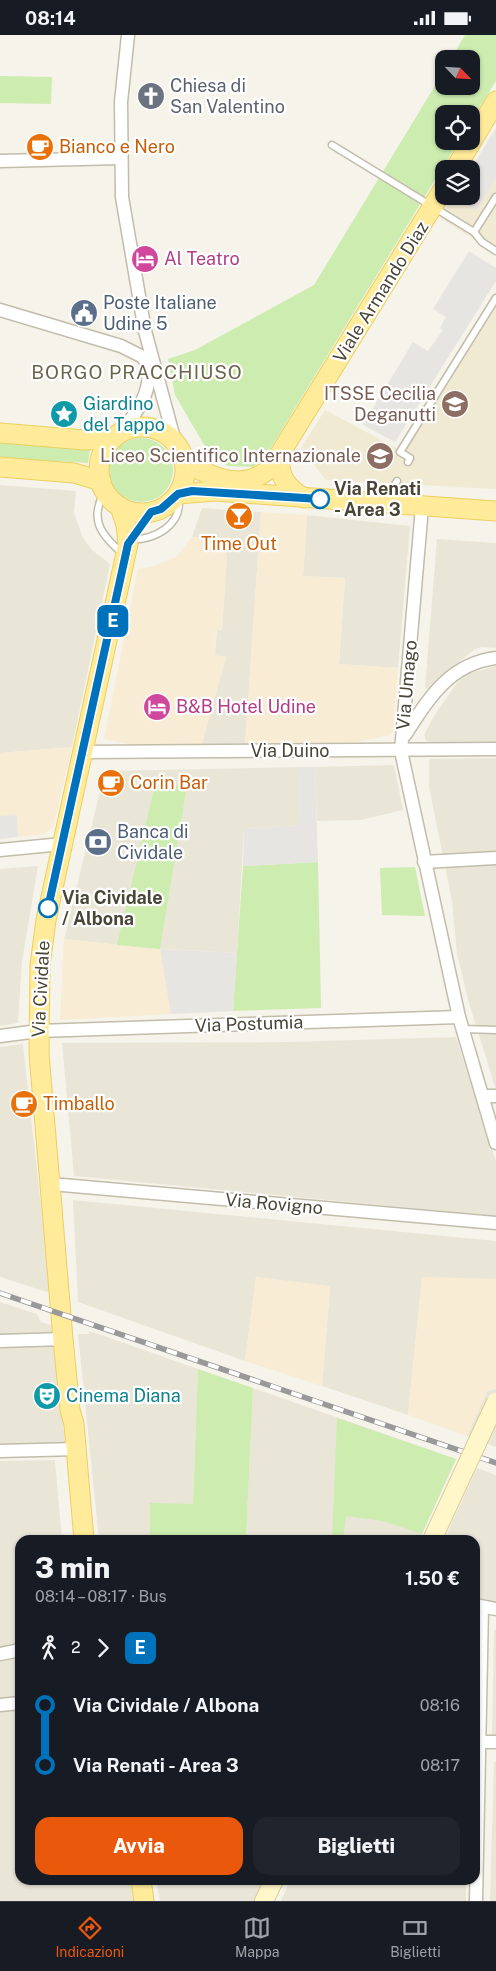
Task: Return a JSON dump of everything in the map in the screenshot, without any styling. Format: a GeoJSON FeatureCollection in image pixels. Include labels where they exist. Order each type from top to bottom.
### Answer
{"type":"FeatureCollection","features":[{"type":"Feature","properties":{"kind":"main road"},"geometry":{"type":"LineString","coordinates":[[460,160],[496,101]]}},
{"type":"Feature","properties":{"kind":"main road","name":"Viale Armando Diaz"},"geometry":{"type":"LineString","coordinates":[[184,463],[210,475],[240,481],[259,477],[280,455],[435,203]]}},
{"type":"Feature","properties":{"kind":"main road"},"geometry":{"type":"LineString","coordinates":[[0,433],[85,439],[117,436],[144,427],[166,434],[175,442],[184,463],[184,479],[178,494],[166,505],[151,512],[130,511],[120,507]]}},
{"type":"Feature","properties":{"kind":"main road"},"geometry":{"type":"LineString","coordinates":[[103,486],[101,459],[117,436]]}},
{"type":"Feature","properties":{"kind":"main road"},"geometry":{"type":"LineString","coordinates":[[280,455],[279,466],[284,482],[304,498]]}},
{"type":"Feature","properties":{"kind":"main road"},"geometry":{"type":"LineString","coordinates":[[0,467],[74,473],[103,486],[120,507],[126,525],[128,547]]}},
{"type":"Feature","properties":{"kind":"main road"},"geometry":{"type":"LineString","coordinates":[[178,494],[215,491],[496,511]]}},
{"type":"Feature","properties":{"kind":"main road"},"geometry":{"type":"LineString","coordinates":[[128,547],[151,512]]}},
{"type":"Feature","properties":{"kind":"main road","name":"Via Cividale"},"geometry":{"type":"LineString","coordinates":[[84,1535],[74,1424],[70,1410],[52,1220],[52,1193],[38,1031],[40,965],[46,920],[62,844],[84,752],[128,547]]}},
{"type":"Feature","properties":{"kind":"main road","name":"Via Cividale"},"geometry":{"type":"LineString","coordinates":[[52,1193],[61,1220],[78,1409],[74,1424]]}},
{"type":"Feature","properties":{"kind":"main road"},"geometry":{"type":"LineString","coordinates":[[434,1535],[496,1403]]}},
{"type":"Feature","properties":{"kind":"main road"},"geometry":{"type":"LineString","coordinates":[[142,1885],[144,1901]]}},
{"type":"Feature","properties":{"kind":"main road"},"geometry":{"type":"LineString","coordinates":[[264,1901],[272,1885]]}},
{"type":"Feature","properties":{"kind":"street"},"geometry":{"type":"LineString","coordinates":[[128,35],[121,103],[120,158],[122,197],[149,346],[175,442]]}},
{"type":"Feature","properties":{"kind":"street"},"geometry":{"type":"LineString","coordinates":[[0,161],[120,158]]}},
{"type":"Feature","properties":{"kind":"street"},"geometry":{"type":"LineString","coordinates":[[0,310],[132,350],[143,357],[148,374],[144,399],[117,436]]}},
{"type":"Feature","properties":{"kind":"street"},"geometry":{"type":"LineString","coordinates":[[132,350],[149,346]]}},
{"type":"Feature","properties":{"kind":"street","name":"Via Umago"},"geometry":{"type":"LineString","coordinates":[[422,507],[402,751],[424,862],[461,1023],[496,1143]]}},
{"type":"Feature","properties":{"kind":"street"},"geometry":{"type":"LineString","coordinates":[[403,737],[423,707],[454,673],[474,662],[496,657]]}},
{"type":"Feature","properties":{"kind":"street","name":"Via Duino"},"geometry":{"type":"LineString","coordinates":[[84,752],[496,749]]}},
{"type":"Feature","properties":{"kind":"street"},"geometry":{"type":"LineString","coordinates":[[0,850],[62,844]]}},
{"type":"Feature","properties":{"kind":"street"},"geometry":{"type":"LineString","coordinates":[[424,862],[496,858]]}},
{"type":"Feature","properties":{"kind":"street","name":"Via Postumia"},"geometry":{"type":"LineString","coordinates":[[0,1036],[38,1031],[461,1023]]}},
{"type":"Feature","properties":{"kind":"street"},"geometry":{"type":"LineString","coordinates":[[482,1096],[496,1096]]}},
{"type":"Feature","properties":{"kind":"street","name":"Via Rovigno"},"geometry":{"type":"LineString","coordinates":[[52,1193],[496,1223]]}},
{"type":"Feature","properties":{"kind":"street"},"geometry":{"type":"LineString","coordinates":[[0,1341],[63,1339]]}},
{"type":"Feature","properties":{"kind":"street"},"geometry":{"type":"LineString","coordinates":[[0,1451],[76,1449]]}},
{"type":"Feature","properties":{"kind":"street"},"geometry":{"type":"LineString","coordinates":[[480,1606],[496,1609]]}},
{"type":"Feature","properties":{"kind":"street"},"geometry":{"type":"LineString","coordinates":[[0,1654],[15,1651]]}},
{"type":"Feature","properties":{"kind":"street"},"geometry":{"type":"LineString","coordinates":[[0,1705],[15,1704]]}},
{"type":"Feature","properties":{"kind":"street"},"geometry":{"type":"LineString","coordinates":[[480,1742],[496,1742]]}},
{"type":"Feature","properties":{"kind":"street"},"geometry":{"type":"LineString","coordinates":[[476,1885],[476,1901]]}},
{"type":"Feature","properties":{"kind":"lane"},"geometry":{"type":"LineString","coordinates":[[332,145],[474,232],[482,242],[496,251]]}},
{"type":"Feature","properties":{"kind":"lane"},"geometry":{"type":"LineString","coordinates":[[474,232],[496,197]]}},
{"type":"Feature","properties":{"kind":"lane"},"geometry":{"type":"LineString","coordinates":[[408,462],[410,458],[400,452],[496,298]]}},
{"type":"Feature","properties":{"kind":"lane"},"geometry":{"type":"LineString","coordinates":[[384,504],[397,481]]}},
{"type":"Feature","properties":{"kind":"lane"},"geometry":{"type":"LineString","coordinates":[[103,486],[96,518],[104,534],[128,547],[161,533],[173,519],[179,501],[178,494]]}},
{"type":"Feature","properties":{"kind":"lane"},"geometry":{"type":"LineString","coordinates":[[461,1023],[496,1030]]}},
{"type":"Feature","properties":{"kind":"shaded area"},"geometry":{"type":"Polygon","coordinates":[[[496,128],[496,253],[440,218],[448,205],[480,205],[480,160],[476,160],[496,128]]]}},
{"type":"Feature","properties":{"kind":"shaded area"},"geometry":{"type":"Polygon","coordinates":[[[496,128],[496,178],[480,204],[480,160],[476,160],[496,128]]]}},
{"type":"Feature","properties":{"kind":"shaded area"},"geometry":{"type":"Polygon","coordinates":[[[467,205],[480,205],[476,211],[467,205]]]}},
{"type":"Feature","properties":{"kind":"shaded area"},"geometry":{"type":"Polygon","coordinates":[[[469,251],[496,268],[496,281],[395,442],[363,425],[413,342],[428,351],[443,330],[440,328],[446,317],[433,309],[469,251]]]}},
{"type":"Feature","properties":{"kind":"shaded area"},"geometry":{"type":"Polygon","coordinates":[[[496,293],[496,489],[326,480],[301,448],[325,410],[398,449],[496,293]]]}},
{"type":"Feature","properties":{"kind":"shaded area"},"geometry":{"type":"Polygon","coordinates":[[[0,485],[76,491],[74,513],[83,538],[92,550],[110,564],[72,747],[0,753],[0,485]]]}},
{"type":"Feature","properties":{"kind":"shaded area"},"geometry":{"type":"Polygon","coordinates":[[[202,508],[261,512],[245,746],[201,747],[226,657],[215,656],[217,630],[222,630],[228,539],[192,537],[202,508]]]}},
{"type":"Feature","properties":{"kind":"shaded area"},"geometry":{"type":"Polygon","coordinates":[[[261,512],[307,515],[303,576],[345,578],[339,664],[398,668],[393,730],[390,735],[352,743],[245,746],[261,512]]]}},
{"type":"Feature","properties":{"kind":"shaded area"},"geometry":{"type":"Polygon","coordinates":[[[307,515],[410,526],[398,668],[339,664],[345,578],[303,576],[307,515]]]}},
{"type":"Feature","properties":{"kind":"shaded area"},"geometry":{"type":"Polygon","coordinates":[[[192,537],[228,539],[222,631],[216,630],[215,655],[226,657],[201,747],[138,746],[104,739],[138,569],[151,567],[176,557],[192,537]]]}},
{"type":"Feature","properties":{"kind":"shaded area"},"geometry":{"type":"Polygon","coordinates":[[[437,539],[496,543],[496,648],[481,647],[474,650],[453,666],[429,690],[425,687],[437,539]]]}},
{"type":"Feature","properties":{"kind":"shaded area"},"geometry":{"type":"Polygon","coordinates":[[[496,666],[496,742],[435,743],[426,741],[424,735],[434,716],[457,683],[467,674],[496,666]]]}},
{"type":"Feature","properties":{"kind":"shaded area"},"geometry":{"type":"Polygon","coordinates":[[[72,747],[53,827],[45,834],[0,839],[0,753],[72,747]]]}},
{"type":"Feature","properties":{"kind":"shaded area"},"geometry":{"type":"Polygon","coordinates":[[[496,758],[496,1090],[469,1003],[457,954],[452,901],[429,787],[429,759],[496,758]]]}},
{"type":"Feature","properties":{"kind":"shaded area"},"geometry":{"type":"Polygon","coordinates":[[[394,765],[403,810],[361,820],[317,821],[315,767],[394,765]]]}},
{"type":"Feature","properties":{"kind":"shaded area"},"geometry":{"type":"Polygon","coordinates":[[[299,767],[300,825],[244,829],[237,953],[146,948],[64,939],[105,771],[299,767]]]}},
{"type":"Feature","properties":{"kind":"shaded area"},"geometry":{"type":"Polygon","coordinates":[[[299,767],[315,767],[318,862],[243,866],[244,829],[300,825],[299,767]]]}},
{"type":"Feature","properties":{"kind":"shaded area"},"geometry":{"type":"Polygon","coordinates":[[[17,815],[18,837],[0,839],[0,816],[17,815]]]}},
{"type":"Feature","properties":{"kind":"shaded area"},"geometry":{"type":"Polygon","coordinates":[[[38,866],[22,961],[18,1023],[0,1026],[0,869],[38,866]]]}},
{"type":"Feature","properties":{"kind":"shaded area"},"geometry":{"type":"Polygon","coordinates":[[[64,939],[146,948],[237,953],[233,1011],[60,1020],[64,939]]]}},
{"type":"Feature","properties":{"kind":"shaded area"},"geometry":{"type":"Polygon","coordinates":[[[160,949],[237,953],[233,1011],[171,1014],[160,949]]]}},
{"type":"Feature","properties":{"kind":"shaded area"},"geometry":{"type":"Polygon","coordinates":[[[456,1037],[496,1161],[496,1216],[74,1176],[62,1043],[287,1042],[456,1037]]]}},
{"type":"Feature","properties":{"kind":"shaded area"},"geometry":{"type":"Polygon","coordinates":[[[23,1044],[50,1293],[0,1277],[0,1047],[23,1044]]]}},
{"type":"Feature","properties":{"kind":"shaded area"},"geometry":{"type":"Polygon","coordinates":[[[73,1200],[496,1241],[496,1279],[422,1278],[408,1415],[322,1386],[330,1287],[256,1277],[245,1361],[78,1302],[73,1200]]]}},
{"type":"Feature","properties":{"kind":"shaded area"},"geometry":{"type":"Polygon","coordinates":[[[256,1277],[330,1286],[322,1386],[245,1361],[256,1277]]]}},
{"type":"Feature","properties":{"kind":"shaded area"},"geometry":{"type":"Polygon","coordinates":[[[422,1277],[496,1279],[496,1389],[487,1391],[467,1436],[408,1415],[422,1277]]]}},
{"type":"Feature","properties":{"kind":"shaded area"},"geometry":{"type":"Polygon","coordinates":[[[0,1302],[37,1314],[41,1322],[55,1326],[56,1336],[0,1337],[0,1302]]]}},
{"type":"Feature","properties":{"kind":"shaded area"},"geometry":{"type":"Polygon","coordinates":[[[90,1331],[198,1369],[193,1505],[150,1504],[150,1535],[98,1535],[78,1334],[88,1334],[90,1331]]]}},
{"type":"Feature","properties":{"kind":"shaded area"},"geometry":{"type":"Polygon","coordinates":[[[56,1342],[65,1445],[0,1445],[0,1344],[56,1342]]]}},
{"type":"Feature","properties":{"kind":"shaded area"},"geometry":{"type":"Polygon","coordinates":[[[253,1388],[456,1459],[421,1535],[246,1535],[253,1388]]]}},
{"type":"Feature","properties":{"kind":"shaded area"},"geometry":{"type":"Polygon","coordinates":[[[496,1389],[496,1447],[467,1436],[487,1391],[496,1389]]]}},
{"type":"Feature","properties":{"kind":"shaded area"},"geometry":{"type":"Polygon","coordinates":[[[55,1460],[62,1535],[15,1535],[15,1644],[0,1649],[0,1461],[55,1460]]]}},
{"type":"Feature","properties":{"kind":"shaded area"},"geometry":{"type":"Polygon","coordinates":[[[477,1468],[496,1475],[496,1601],[480,1599],[480,1535],[446,1535],[477,1468]]]}},
{"type":"Feature","properties":{"kind":"shaded area"},"geometry":{"type":"Polygon","coordinates":[[[496,1629],[496,1735],[492,1735],[494,1631],[496,1629]]]}},
{"type":"Feature","properties":{"kind":"shaded area"},"geometry":{"type":"Polygon","coordinates":[[[15,1655],[15,1885],[131,1885],[134,1901],[0,1901],[0,1658],[15,1655]]]}},
{"type":"Feature","properties":{"kind":"shaded area"},"geometry":{"type":"Polygon","coordinates":[[[494,1762],[496,1762],[496,1901],[490,1901],[494,1762]]]}},
{"type":"Feature","properties":{"kind":"shaded area"},"geometry":{"type":"Polygon","coordinates":[[[157,1885],[264,1885],[256,1901],[160,1901],[157,1885]]]}},
{"type":"Feature","properties":{"kind":"shaded area"},"geometry":{"type":"Polygon","coordinates":[[[288,1885],[466,1885],[466,1901],[281,1901],[288,1885]]]}},
{"type":"Feature","properties":{"kind":"green space"},"geometry":{"type":"Polygon","coordinates":[[[465,35],[496,35],[496,81],[480,107],[480,105],[435,105],[435,150],[453,150],[447,160],[435,160],[435,180],[270,449],[254,467],[228,466],[216,460],[207,450],[175,395],[168,359],[195,350],[314,285],[435,86],[435,95],[480,95],[480,50],[456,50],[465,35]]]}},
{"type":"Feature","properties":{"kind":"green space"},"geometry":{"type":"Polygon","coordinates":[[[0,76],[52,77],[51,104],[0,103],[0,76]]]}},
{"type":"Feature","properties":{"kind":"green space"},"geometry":{"type":"Polygon","coordinates":[[[135,438],[147,438],[164,447],[171,458],[173,470],[171,482],[164,493],[147,502],[135,502],[123,497],[114,488],[109,476],[109,464],[114,452],[123,443],[135,438]]]}},
{"type":"Feature","properties":{"kind":"green space"},"geometry":{"type":"Polygon","coordinates":[[[0,442],[90,450],[88,463],[0,458],[0,442]]]}},
{"type":"Feature","properties":{"kind":"green space"},"geometry":{"type":"Polygon","coordinates":[[[155,785],[187,785],[160,949],[117,945],[155,785]]]}},
{"type":"Feature","properties":{"kind":"green space"},"geometry":{"type":"Polygon","coordinates":[[[318,862],[321,1008],[233,1011],[243,866],[318,862]]]}},
{"type":"Feature","properties":{"kind":"green space"},"geometry":{"type":"Polygon","coordinates":[[[415,867],[425,916],[382,915],[380,868],[415,867]]]}},
{"type":"Feature","properties":{"kind":"green space"},"geometry":{"type":"Polygon","coordinates":[[[198,1369],[253,1388],[246,1535],[150,1535],[150,1503],[193,1504],[198,1369]]]}},
{"type":"Feature","properties":{"kind":"green space"},"geometry":{"type":"Polygon","coordinates":[[[337,1418],[456,1459],[422,1534],[383,1521],[346,1516],[344,1535],[332,1535],[337,1418]]]}},
{"type":"Feature","properties":{"kind":"railway"},"geometry":{"type":"LineString","coordinates":[[0,1293],[496,1463]]}},
{"type":"Feature","properties":{"kind":"bus line","name":"E"},"geometry":{"type":"LineString","coordinates":[[48,908],[84,752],[128,544],[134,533],[151,512],[161,509],[178,494],[192,491],[320,499]]}},
{"type":"Feature","properties":{"kind":"place","name":"Chiesa di San Valentino"},"geometry":{"type":"Point","coordinates":[151,96]}},
{"type":"Feature","properties":{"kind":"place","name":"Bianco e Nero"},"geometry":{"type":"Point","coordinates":[40,147]}},
{"type":"Feature","properties":{"kind":"place","name":"Al Teatro"},"geometry":{"type":"Point","coordinates":[145,259]}},
{"type":"Feature","properties":{"kind":"place","name":"Poste Italiane Udine 5"},"geometry":{"type":"Point","coordinates":[84,313]}},
{"type":"Feature","properties":{"kind":"place","name":"ITSSE Cecilia Deganutti"},"geometry":{"type":"Point","coordinates":[455,404]}},
{"type":"Feature","properties":{"kind":"place","name":"Giardino del Tappo"},"geometry":{"type":"Point","coordinates":[64,414]}},
{"type":"Feature","properties":{"kind":"place","name":"Liceo Scientifico Internazionale"},"geometry":{"type":"Point","coordinates":[380,456]}},
{"type":"Feature","properties":{"kind":"place","name":"Via Renati - Area 3"},"geometry":{"type":"Point","coordinates":[320,499]}},
{"type":"Feature","properties":{"kind":"place","name":"Time Out"},"geometry":{"type":"Point","coordinates":[239,516]}},
{"type":"Feature","properties":{"kind":"place","name":"B&B Hotel Udine"},"geometry":{"type":"Point","coordinates":[157,707]}},
{"type":"Feature","properties":{"kind":"place","name":"Corin Bar"},"geometry":{"type":"Point","coordinates":[111,783]}},
{"type":"Feature","properties":{"kind":"place","name":"Banca di Cividale"},"geometry":{"type":"Point","coordinates":[98,842]}},
{"type":"Feature","properties":{"kind":"place","name":"Via Cividale / Albona"},"geometry":{"type":"Point","coordinates":[48,908]}},
{"type":"Feature","properties":{"kind":"place","name":"Timballo"},"geometry":{"type":"Point","coordinates":[24,1104]}},
{"type":"Feature","properties":{"kind":"place","name":"Cinema Diana"},"geometry":{"type":"Point","coordinates":[47,1396]}},
{"type":"Feature","properties":{"kind":"district","name":"BORGO PRACCHIUSO"},"geometry":{"type":"Point","coordinates":[137,372]}}]}
